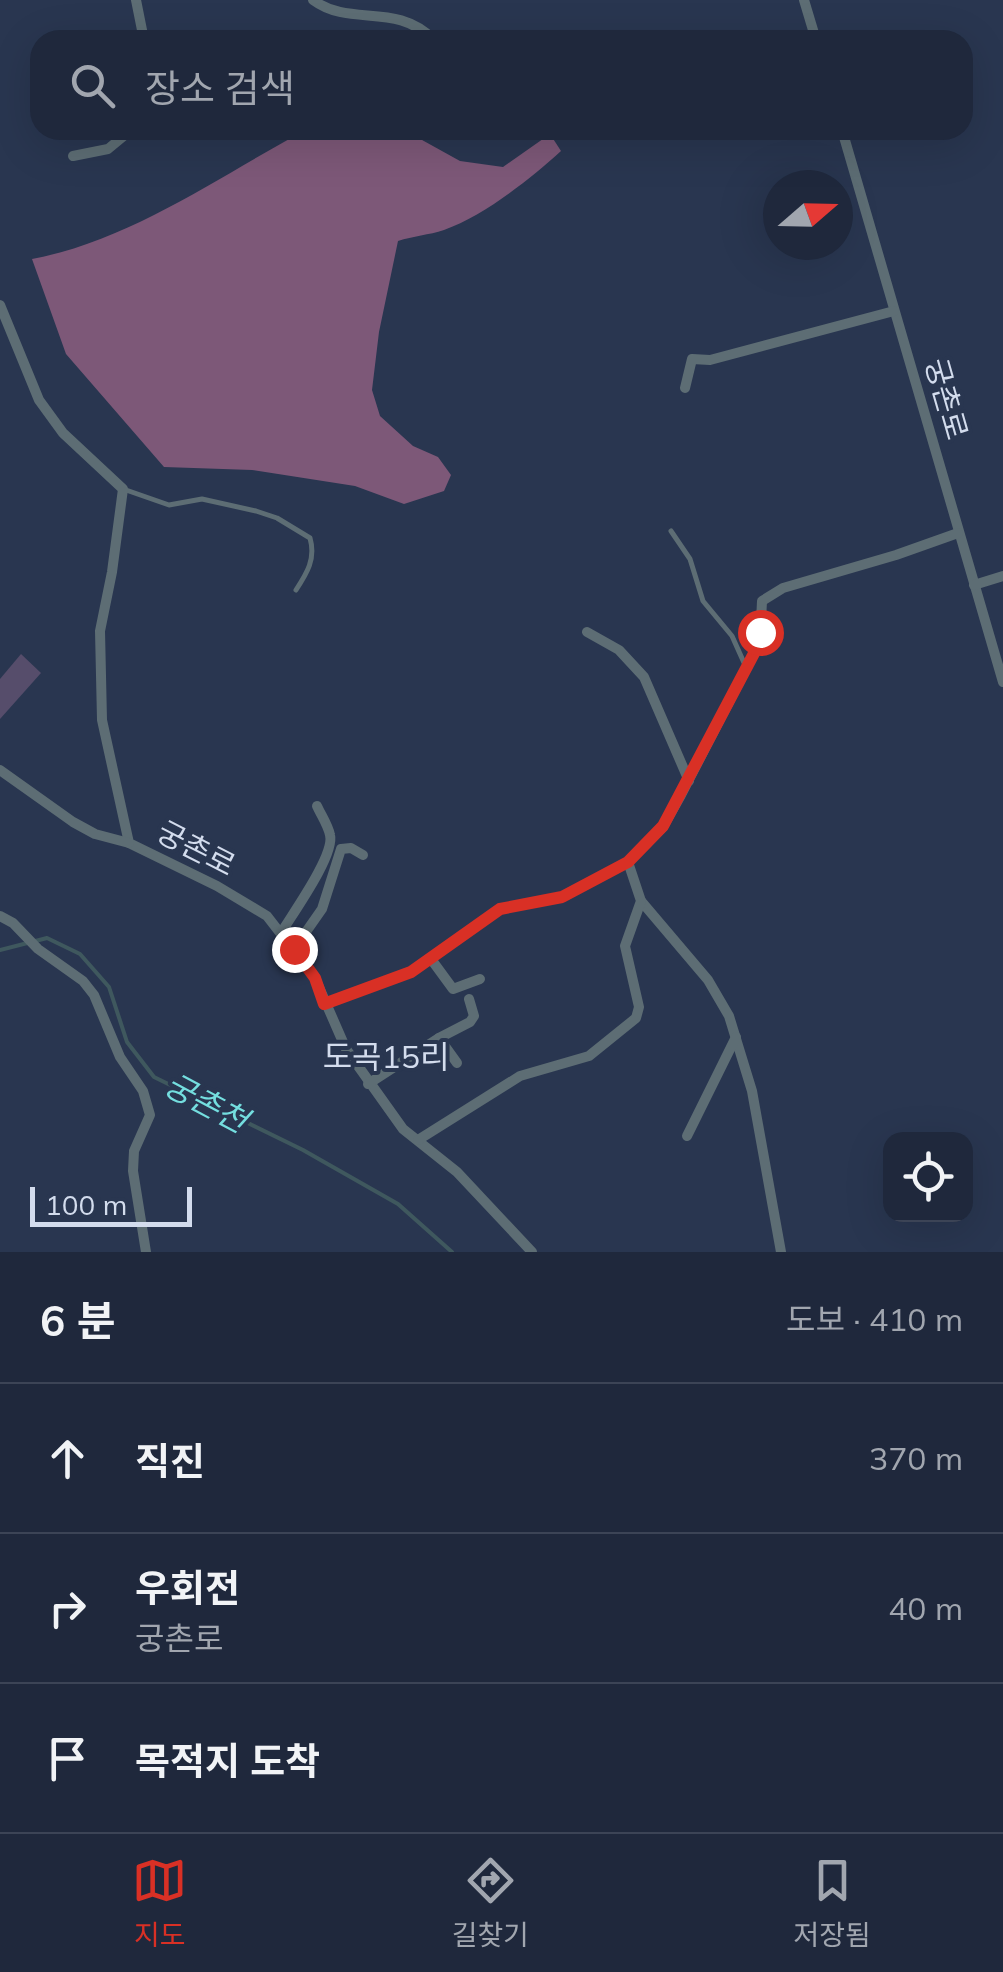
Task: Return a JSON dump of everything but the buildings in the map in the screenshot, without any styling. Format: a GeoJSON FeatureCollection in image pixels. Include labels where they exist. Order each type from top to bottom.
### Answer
{"type":"FeatureCollection","features":[{"type":"Feature","properties":{"kind":"street"},"geometry":{"type":"LineString","coordinates":[[136,0],[142,30]]}},
{"type":"Feature","properties":{"kind":"street"},"geometry":{"type":"LineString","coordinates":[[313,0],[351,14],[399,18],[421,30]]}},
{"type":"Feature","properties":{"kind":"street"},"geometry":{"type":"LineString","coordinates":[[804,0],[813,30]]}},
{"type":"Feature","properties":{"kind":"street"},"geometry":{"type":"LineString","coordinates":[[73,156],[108,148],[118,140]]}},
{"type":"Feature","properties":{"kind":"street","name":"궁촌로"},"geometry":{"type":"LineString","coordinates":[[845,140],[1003,682]]}},
{"type":"Feature","properties":{"kind":"street"},"geometry":{"type":"LineString","coordinates":[[0,305],[38,400],[62,433],[123,489]]}},
{"type":"Feature","properties":{"kind":"street"},"geometry":{"type":"LineString","coordinates":[[684,388],[692,359],[710,360],[894,311]]}},
{"type":"Feature","properties":{"kind":"street","name":"궁촌로"},"geometry":{"type":"LineString","coordinates":[[123,489],[100,649],[102,720],[128,843],[217,886],[267,916],[315,978],[346,1048],[403,1129],[457,1172],[532,1252]]}},
{"type":"Feature","properties":{"kind":"street"},"geometry":{"type":"LineString","coordinates":[[324,1004],[385,984],[432,959],[500,909],[562,897],[628,862],[663,826],[688,781],[760,642],[762,601],[770,593],[958,533]]}},
{"type":"Feature","properties":{"kind":"street"},"geometry":{"type":"LineString","coordinates":[[974,585],[1003,576]]}},
{"type":"Feature","properties":{"kind":"street"},"geometry":{"type":"LineString","coordinates":[[587,632],[620,650],[644,677],[688,781]]}},
{"type":"Feature","properties":{"kind":"street"},"geometry":{"type":"LineString","coordinates":[[0,770],[95,834],[128,843]]}},
{"type":"Feature","properties":{"kind":"street"},"geometry":{"type":"LineString","coordinates":[[282,933],[325,862],[330,846],[331,837],[317,806]]}},
{"type":"Feature","properties":{"kind":"street"},"geometry":{"type":"LineString","coordinates":[[294,949],[322,909],[341,849],[351,848],[363,855]]}},
{"type":"Feature","properties":{"kind":"street"},"geometry":{"type":"LineString","coordinates":[[628,862],[641,901],[718,994],[737,1036],[752,1091],[781,1252]]}},
{"type":"Feature","properties":{"kind":"street"},"geometry":{"type":"LineString","coordinates":[[418,1140],[520,1076],[589,1056],[636,1018],[639,1007],[625,946],[641,901]]}},
{"type":"Feature","properties":{"kind":"street"},"geometry":{"type":"LineString","coordinates":[[0,916],[13,923],[94,995],[120,1057],[148,1102],[150,1115],[134,1152],[133,1171],[146,1252]]}},
{"type":"Feature","properties":{"kind":"street"},"geometry":{"type":"LineString","coordinates":[[432,959],[453,989],[480,979]]}},
{"type":"Feature","properties":{"kind":"street"},"geometry":{"type":"LineString","coordinates":[[368,1084],[470,1022],[474,1016],[469,999]]}},
{"type":"Feature","properties":{"kind":"street"},"geometry":{"type":"LineString","coordinates":[[686,1136],[737,1036]]}},
{"type":"Feature","properties":{"kind":"street"},"geometry":{"type":"LineString","coordinates":[[439,1038],[457,1063]]}},
{"type":"Feature","properties":{"kind":"lane"},"geometry":{"type":"LineString","coordinates":[[123,489],[169,505],[202,499],[277,518],[310,538],[313,547],[310,569],[296,590]]}},
{"type":"Feature","properties":{"kind":"lane"},"geometry":{"type":"LineString","coordinates":[[672,532],[690,559],[703,601],[732,636],[746,668]]}},
{"type":"Feature","properties":{"kind":"shaded area"},"geometry":{"type":"Polygon","coordinates":[[[288,140],[422,140],[460,161],[503,167],[541,140],[554,140],[561,151],[521,185],[475,216],[444,230],[398,241],[379,332],[372,390],[380,416],[413,446],[438,457],[451,475],[444,491],[404,504],[355,486],[252,470],[164,467],[66,354],[32,259],[100,239],[197,192],[288,140]]]}},
{"type":"Feature","properties":{"kind":"waterway","name":"궁촌천"},"geometry":{"type":"LineString","coordinates":[[0,950],[47,938],[80,954],[109,987],[127,1042],[154,1077],[303,1150],[398,1204],[452,1252]]}},
{"type":"Feature","properties":{"kind":"district","name":"도곡15리"},"geometry":{"type":"Point","coordinates":[386,1057]}},
{"type":"Feature","properties":{"kind":"route"},"geometry":{"type":"LineString","coordinates":[[294,949],[315,978],[324,1004],[411,972],[500,909],[562,897],[628,862],[663,826],[681,795],[760,642],[760,632]]}}]}
